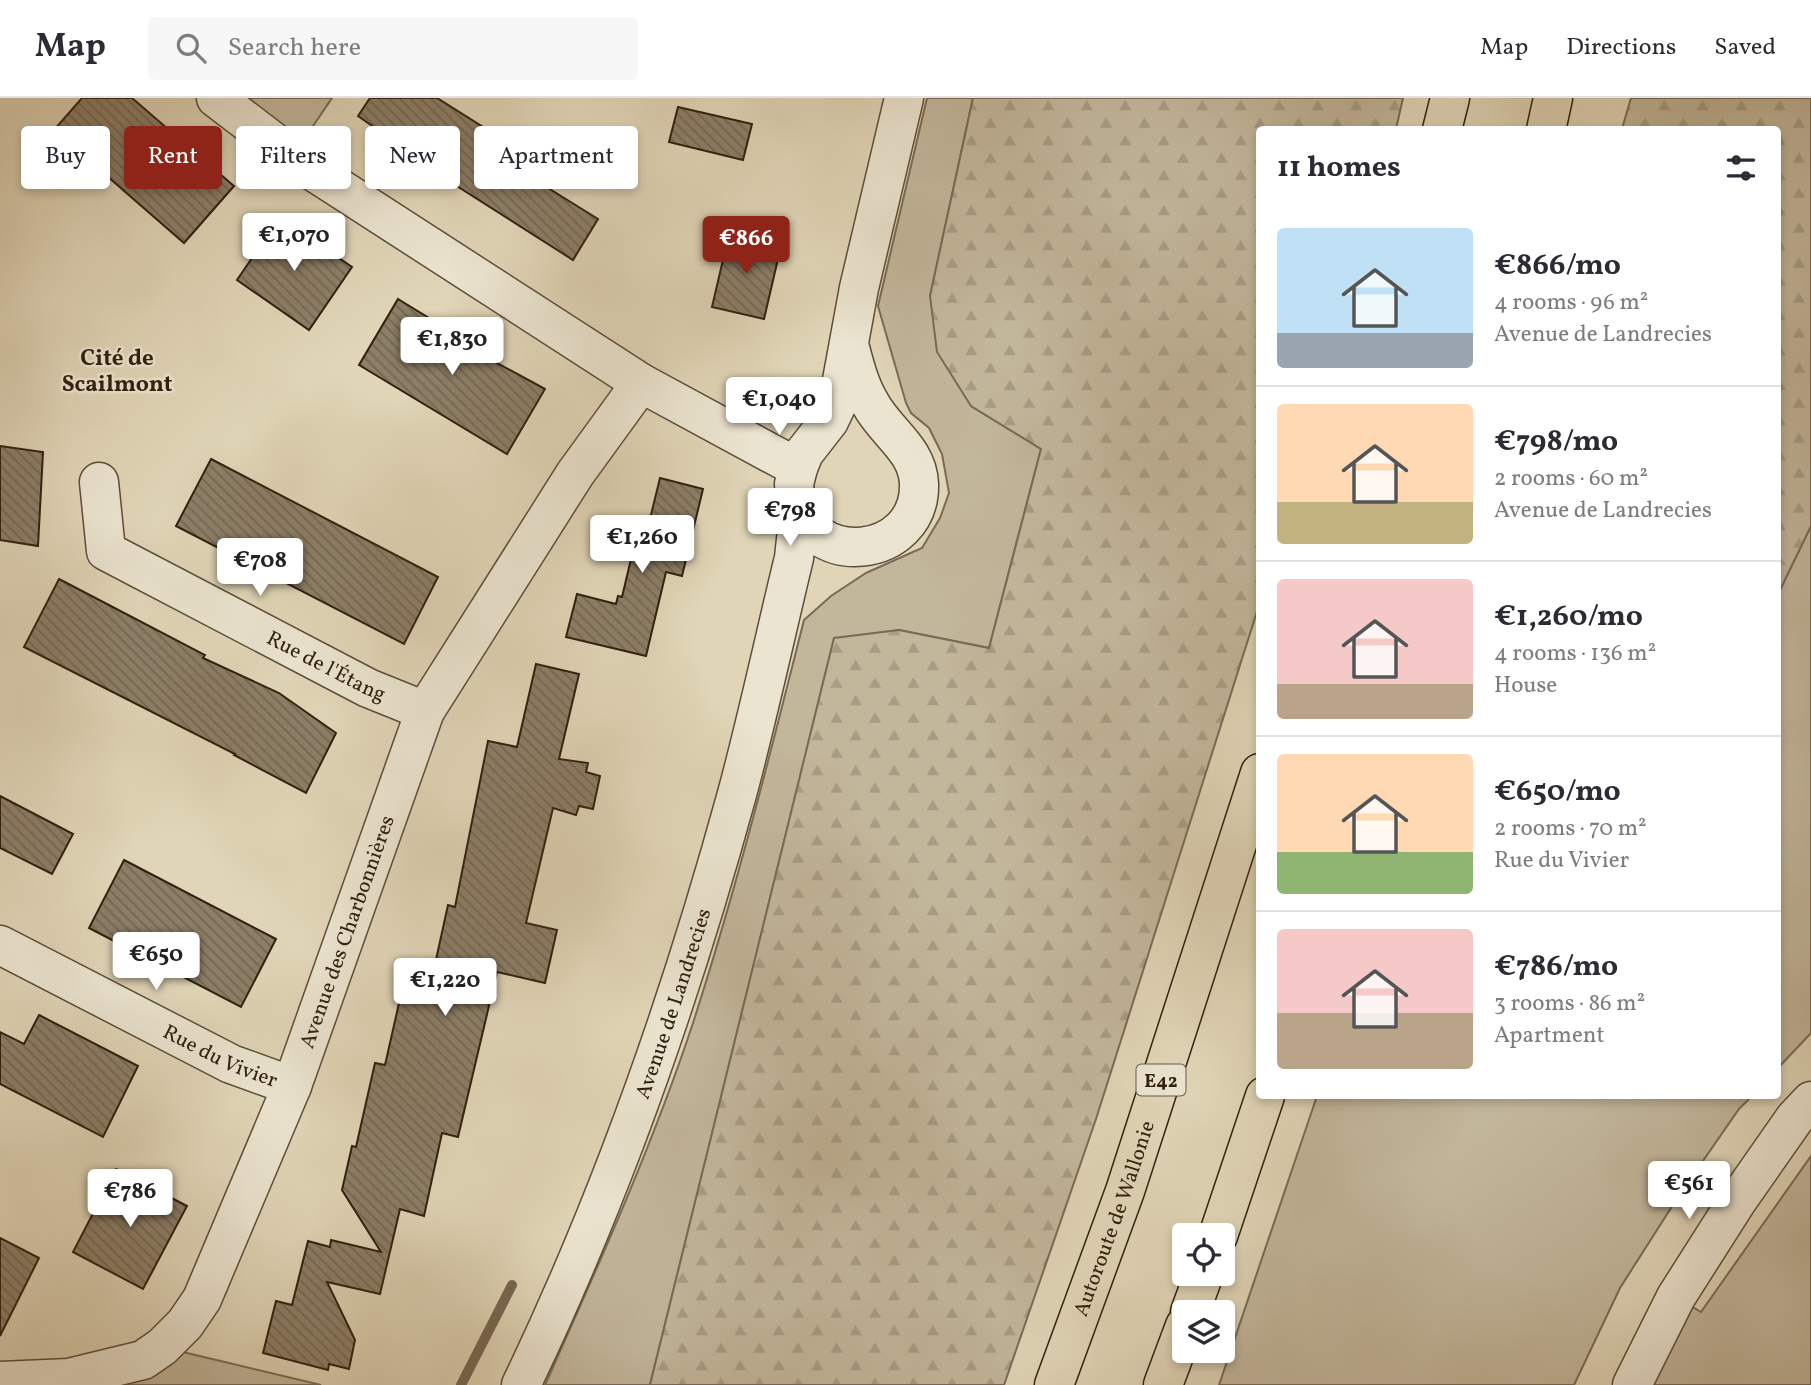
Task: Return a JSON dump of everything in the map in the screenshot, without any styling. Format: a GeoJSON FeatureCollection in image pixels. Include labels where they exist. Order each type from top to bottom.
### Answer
{"type":"FeatureCollection","features":[{"type":"Feature","properties":{"kind":"highway"},"geometry":{"type":"LineString","coordinates":[[1443,126],[1450,98]]}},
{"type":"Feature","properties":{"kind":"highway"},"geometry":{"type":"LineString","coordinates":[[1547,126],[1553,98]]}},
{"type":"Feature","properties":{"kind":"highway","name":"Autoroute de Wallonie"},"geometry":{"type":"LineString","coordinates":[[1054,1385],[1125,1191],[1256,785]]}},
{"type":"Feature","properties":{"kind":"highway"},"geometry":{"type":"LineString","coordinates":[[1222,1223],[1264,1099]]}},
{"type":"Feature","properties":{"kind":"highway"},"geometry":{"type":"LineString","coordinates":[[1163,1385],[1172,1361]]}},
{"type":"Feature","properties":{"kind":"street"},"geometry":{"type":"LineString","coordinates":[[216,98],[305,166],[641,383],[802,464]]}},
{"type":"Feature","properties":{"kind":"street"},"geometry":{"type":"LineString","coordinates":[[850,346],[864,392],[890,432],[905,446],[915,464],[919,484],[916,504],[907,523],[893,537],[874,546],[854,548],[835,545],[818,535],[805,521],[797,503],[802,464],[830,421],[838,402],[859,288],[904,98]]}},
{"type":"Feature","properties":{"kind":"street","name":"Avenue des Charbonnières"},"geometry":{"type":"LineString","coordinates":[[0,1381],[69,1378],[143,1360],[162,1347],[185,1324],[202,1299],[292,1086],[425,711],[575,474],[641,383]]}},
{"type":"Feature","properties":{"kind":"street"},"geometry":{"type":"LineString","coordinates":[[802,464],[831,429],[850,424],[871,425],[890,432]]}},
{"type":"Feature","properties":{"kind":"street","name":"Avenue de Landrecies"},"geometry":{"type":"LineString","coordinates":[[521,1385],[558,1309],[593,1226],[629,1137],[660,1048],[737,794],[783,608],[794,558],[802,464]]}},
{"type":"Feature","properties":{"kind":"street","name":"Rue de l'Étang"},"geometry":{"type":"LineString","coordinates":[[99,482],[106,551],[368,688],[425,711]]}},
{"type":"Feature","properties":{"kind":"street"},"geometry":{"type":"LineString","coordinates":[[783,608],[825,564],[854,548]]}},
{"type":"Feature","properties":{"kind":"street","name":"Rue du Vivier"},"geometry":{"type":"LineString","coordinates":[[0,945],[231,1064],[292,1086]]}},
{"type":"Feature","properties":{"kind":"street"},"geometry":{"type":"LineString","coordinates":[[1632,1385],[1676,1297],[1730,1211],[1795,1118],[1811,1101]]}},
{"type":"Feature","properties":{"kind":"green space"},"geometry":{"type":"Polygon","coordinates":[[[216,98],[332,98],[313,126],[252,126],[216,98]]]}},
{"type":"Feature","properties":{"kind":"green space"},"geometry":{"type":"Polygon","coordinates":[[[927,98],[973,98],[930,296],[971,406],[1041,449],[989,648],[899,630],[834,639],[650,1385],[545,1385],[642,1161],[693,1023],[738,873],[804,620],[831,596],[866,573],[922,548],[940,518],[949,493],[942,454],[929,428],[911,413],[906,403],[878,306],[927,98]]]}},
{"type":"Feature","properties":{"kind":"green space"},"geometry":{"type":"Polygon","coordinates":[[[973,98],[1403,98],[1397,126],[1256,126],[1256,615],[1096,1119],[1004,1385],[650,1385],[834,638],[899,630],[989,648],[1041,449],[971,406],[937,352],[930,296],[973,98]]]}},
{"type":"Feature","properties":{"kind":"green space"},"geometry":{"type":"Polygon","coordinates":[[[1631,98],[1811,98],[1811,526],[1781,588],[1781,126],[1623,126],[1631,98]]]}},
{"type":"Feature","properties":{"kind":"green space"},"geometry":{"type":"Polygon","coordinates":[[[1811,526],[1811,1033],[1781,1065],[1781,588],[1811,526]]]}},
{"type":"Feature","properties":{"kind":"green space"},"geometry":{"type":"Polygon","coordinates":[[[1316,1099],[1749,1099],[1739,1109],[1678,1197],[1620,1288],[1574,1385],[1219,1385],[1226,1363],[1235,1363],[1235,1338],[1316,1099]]]}},
{"type":"Feature","properties":{"kind":"green space"},"geometry":{"type":"Polygon","coordinates":[[[1811,1156],[1811,1385],[1632,1385],[1676,1297],[1701,1312],[1811,1156]]]}},
{"type":"Feature","properties":{"kind":"green space"},"geometry":{"type":"Polygon","coordinates":[[[162,1347],[321,1385],[119,1385],[162,1347]]]}},
{"type":"Feature","properties":{"kind":"building"},"geometry":{"type":"Polygon","coordinates":[[[82,98],[132,98],[164,126],[124,126],[124,189],[222,189],[222,176],[234,186],[184,243],[110,179],[110,126],[58,126],[82,98]]]}},
{"type":"Feature","properties":{"kind":"building"},"geometry":{"type":"Polygon","coordinates":[[[370,98],[437,98],[481,126],[474,126],[474,189],[550,189],[598,219],[573,260],[460,188],[460,126],[372,126],[358,116],[370,98]]]}},
{"type":"Feature","properties":{"kind":"building"},"geometry":{"type":"Polygon","coordinates":[[[678,107],[752,124],[743,160],[669,142],[678,107]]]}},
{"type":"Feature","properties":{"kind":"building"},"geometry":{"type":"Polygon","coordinates":[[[280,217],[352,267],[309,330],[237,280],[280,217]]]}},
{"type":"Feature","properties":{"kind":"building"},"geometry":{"type":"Polygon","coordinates":[[[729,234],[781,246],[764,319],[712,307],[729,234]]]}},
{"type":"Feature","properties":{"kind":"building"},"geometry":{"type":"Polygon","coordinates":[[[398,299],[488,354],[486,357],[545,389],[507,454],[359,365],[398,299]]]}},
{"type":"Feature","properties":{"kind":"building"},"geometry":{"type":"Polygon","coordinates":[[[0,446],[43,452],[38,546],[0,540],[0,446]]]}},
{"type":"Feature","properties":{"kind":"building"},"geometry":{"type":"Polygon","coordinates":[[[211,459],[438,577],[404,644],[176,526],[211,459]]]}},
{"type":"Feature","properties":{"kind":"building"},"geometry":{"type":"Polygon","coordinates":[[[660,478],[703,489],[682,576],[666,572],[646,656],[566,637],[577,594],[616,604],[618,596],[622,597],[640,521],[649,523],[660,478]]]}},
{"type":"Feature","properties":{"kind":"building"},"geometry":{"type":"Polygon","coordinates":[[[59,579],[205,655],[203,658],[279,693],[336,733],[306,793],[24,647],[59,579]]]}},
{"type":"Feature","properties":{"kind":"building"},"geometry":{"type":"Polygon","coordinates":[[[536,664],[579,674],[559,759],[588,763],[586,772],[600,776],[593,809],[579,806],[576,815],[553,808],[526,923],[557,930],[545,983],[497,972],[458,1137],[442,1133],[424,1216],[400,1209],[380,1294],[327,1282],[355,1340],[349,1369],[329,1364],[328,1370],[263,1353],[276,1301],[292,1305],[308,1241],[330,1247],[331,1240],[381,1252],[342,1190],[352,1146],[356,1147],[375,1063],[385,1065],[404,981],[430,987],[448,905],[455,907],[488,741],[517,747],[536,664]]]}},
{"type":"Feature","properties":{"kind":"building"},"geometry":{"type":"Polygon","coordinates":[[[0,796],[73,834],[52,874],[0,848],[0,796]]]}},
{"type":"Feature","properties":{"kind":"building"},"geometry":{"type":"Polygon","coordinates":[[[124,860],[276,939],[241,1007],[89,928],[124,860]]]}},
{"type":"Feature","properties":{"kind":"building"},"geometry":{"type":"Polygon","coordinates":[[[39,1015],[138,1066],[103,1137],[0,1084],[0,1032],[24,1044],[39,1015]]]}},
{"type":"Feature","properties":{"kind":"building"},"geometry":{"type":"Polygon","coordinates":[[[116,1169],[187,1206],[143,1289],[73,1252],[116,1169]]]}},
{"type":"Feature","properties":{"kind":"building"},"geometry":{"type":"Polygon","coordinates":[[[0,1238],[39,1258],[0,1336],[0,1238]]]}},
{"type":"Feature","properties":{"kind":"waterway"},"geometry":{"type":"LineString","coordinates":[[461,1385],[512,1285]]}},
{"type":"Feature","properties":{"kind":"district","name":"Cité de Scailmont"},"geometry":{"type":"Point","coordinates":[117,370]}}]}
